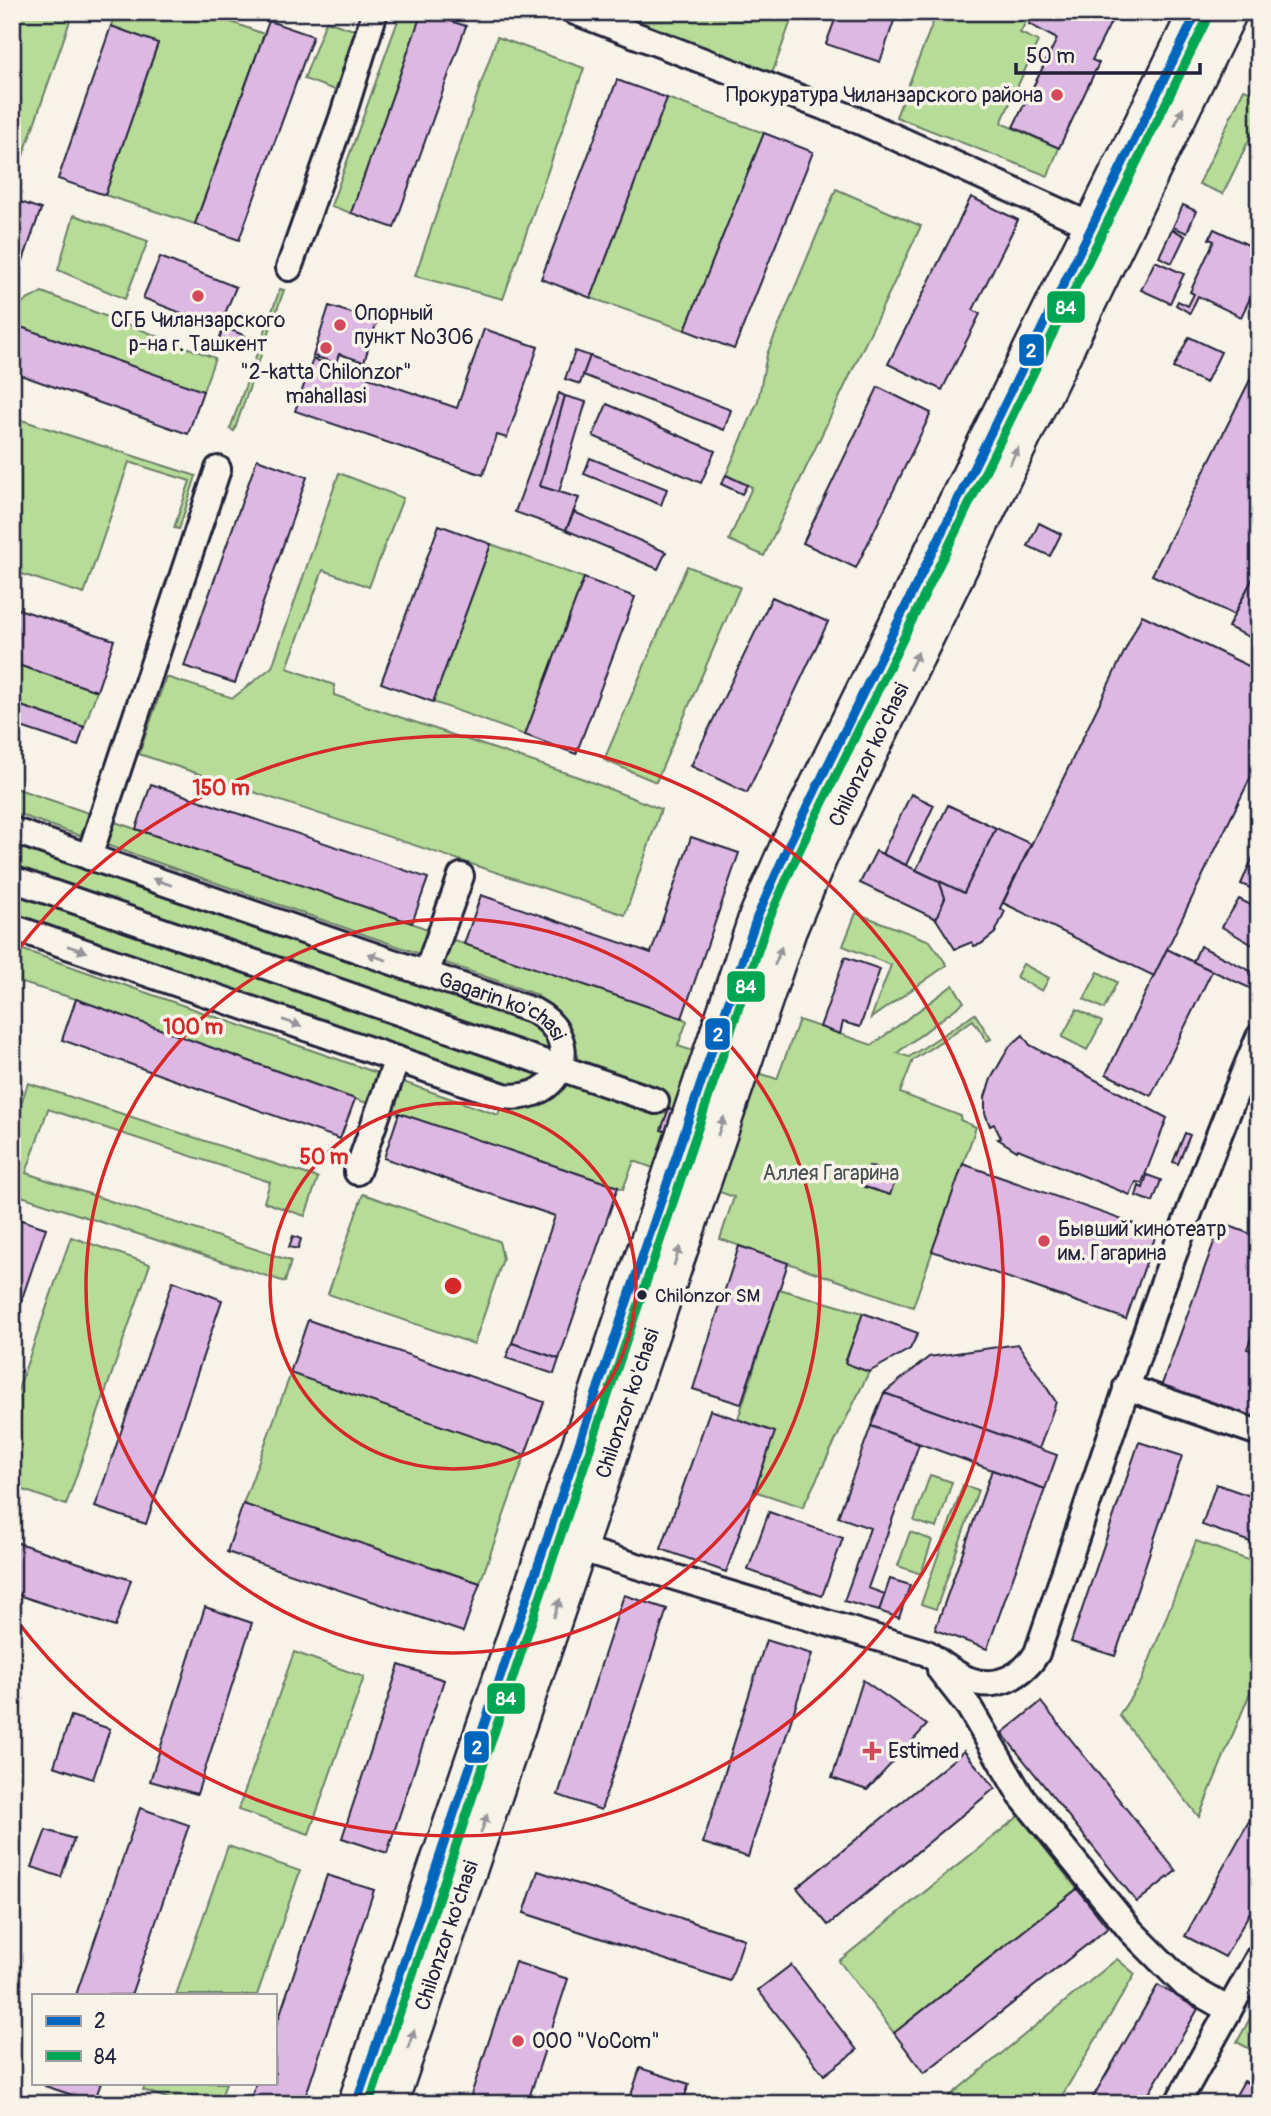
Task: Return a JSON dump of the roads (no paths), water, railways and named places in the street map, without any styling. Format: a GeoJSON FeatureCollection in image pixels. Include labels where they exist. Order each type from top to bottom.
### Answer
{"type":"FeatureCollection","features":[{"type":"Feature","properties":{"kind":"main road","name":"Chilonzor ko'chasi"},"geometry":{"type":"LineString","coordinates":[[356,2104],[798,905],[1106,233],[1197,12]]}},
{"type":"Feature","properties":{"kind":"main road","name":"Chilonzor ko'chasi"},"geometry":{"type":"LineString","coordinates":[[1106,233],[1230,12]]}},
{"type":"Feature","properties":{"kind":"main road","name":"Chilonzor ko'chasi"},"geometry":{"type":"LineString","coordinates":[[389,2104],[564,1544]]}},
{"type":"Feature","properties":{"kind":"street"},"geometry":{"type":"LineString","coordinates":[[289,268],[342,118],[375,12]]}},
{"type":"Feature","properties":{"kind":"street"},"geometry":{"type":"LineString","coordinates":[[575,12],[850,117],[1106,233]]}},
{"type":"Feature","properties":{"kind":"street"},"geometry":{"type":"LineString","coordinates":[[89,857],[218,469]]}},
{"type":"Feature","properties":{"kind":"street","name":"Gagarin ko'chasi"},"geometry":{"type":"LineString","coordinates":[[12,830],[542,1016],[559,1035],[562,1051],[560,1068],[551,1083],[531,1096],[504,1096],[12,927]]}},
{"type":"Feature","properties":{"kind":"street"},"geometry":{"type":"LineString","coordinates":[[426,974],[461,876]]}},
{"type":"Feature","properties":{"kind":"street"},"geometry":{"type":"LineString","coordinates":[[12,878],[656,1101]]}},
{"type":"Feature","properties":{"kind":"street"},"geometry":{"type":"LineString","coordinates":[[564,1544],[927,1653],[969,1681],[984,1685],[1006,1680],[1020,1673],[1037,1653],[1126,1387],[1204,1169],[1259,1037]]}},
{"type":"Feature","properties":{"kind":"street"},"geometry":{"type":"LineString","coordinates":[[357,1172],[397,1059]]}},
{"type":"Feature","properties":{"kind":"street"},"geometry":{"type":"LineString","coordinates":[[1126,1387],[1259,1433]]}},
{"type":"Feature","properties":{"kind":"street"},"geometry":{"type":"LineString","coordinates":[[927,1653],[969,1707],[1021,1796],[1131,1931],[1185,1985],[1229,2010]]}},
{"type":"Feature","properties":{"kind":"street"},"geometry":{"type":"LineString","coordinates":[[969,1707],[972,1696],[984,1685]]}},
{"type":"Feature","properties":{"kind":"street"},"geometry":{"type":"LineString","coordinates":[[1177,2104],[1259,1956]]}},
{"type":"Feature","properties":{"kind":"place","name":"Прокуратура Чиланзарского района"},"geometry":{"type":"Point","coordinates":[1057,95]}},
{"type":"Feature","properties":{"kind":"place","name":"СГБ Чиланзарского р-на г. Ташкент"},"geometry":{"type":"Point","coordinates":[198,296]}},
{"type":"Feature","properties":{"kind":"place","name":"Опорный пункт №306"},"geometry":{"type":"Point","coordinates":[340,325]}},
{"type":"Feature","properties":{"kind":"place","name":"\"2-katta Chilonzor\" mahallasi"},"geometry":{"type":"Point","coordinates":[326,348]}},
{"type":"Feature","properties":{"kind":"place","name":"Бывший кинотеатр им. Гагарина"},"geometry":{"type":"Point","coordinates":[1044,1241]}},
{"type":"Feature","properties":{"kind":"place","name":"Chilonzor SM"},"geometry":{"type":"Point","coordinates":[642,1295]}},
{"type":"Feature","properties":{"kind":"place","name":"Estimed"},"geometry":{"type":"Point","coordinates":[872,1751]}},
{"type":"Feature","properties":{"kind":"place","name":"ООО \"VoCom\""},"geometry":{"type":"Point","coordinates":[518,2041]}},
{"type":"Feature","properties":{"kind":"park label","name":"Аллея Гагарина"},"geometry":{"type":"Point","coordinates":[831,1173]}}]}
